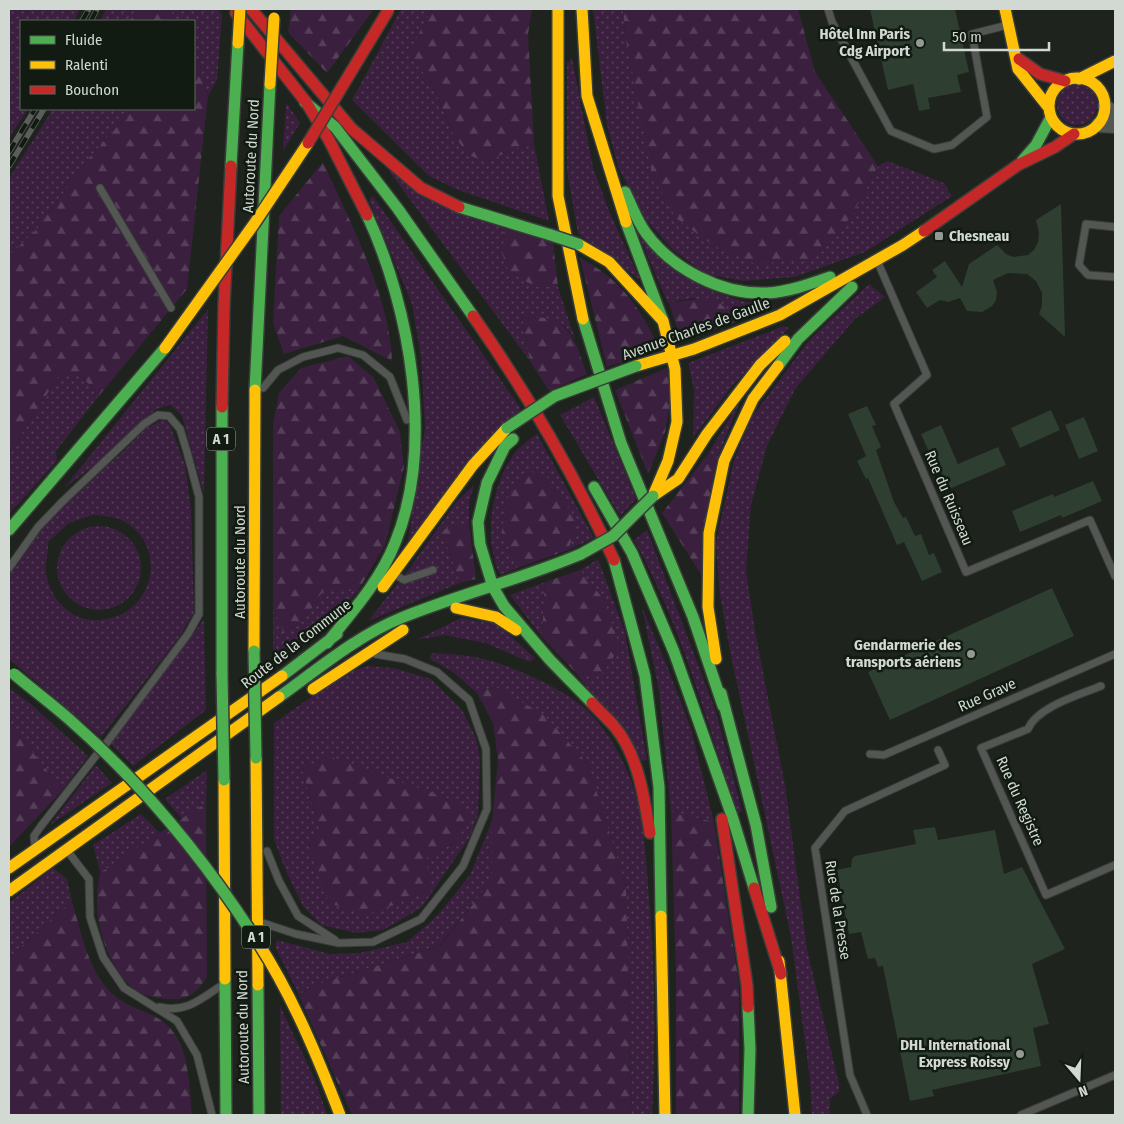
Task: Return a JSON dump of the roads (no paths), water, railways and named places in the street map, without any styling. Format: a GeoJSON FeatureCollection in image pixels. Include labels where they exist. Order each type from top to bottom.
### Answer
{"type":"FeatureCollection","features":[{"type":"Feature","properties":{"kind":"main road"},"geometry":{"type":"LineString","coordinates":[[232,9],[305,102],[338,158],[370,222],[397,298],[409,348],[415,411],[413,473],[407,505],[389,556],[356,607],[327,643]]}},
{"type":"Feature","properties":{"kind":"main road","name":"Autoroute du Nord"},"geometry":{"type":"LineString","coordinates":[[226,1115],[221,454],[224,306],[240,9]]}},
{"type":"Feature","properties":{"kind":"main road"},"geometry":{"type":"LineString","coordinates":[[251,9],[290,58],[352,129],[421,188],[459,207],[578,244],[609,262],[663,321]]}},
{"type":"Feature","properties":{"kind":"main road"},"geometry":{"type":"LineString","coordinates":[[9,530],[120,403],[165,348],[238,248],[293,168],[390,9]]}},
{"type":"Feature","properties":{"kind":"main road"},"geometry":{"type":"LineString","coordinates":[[558,9],[558,196],[580,310],[622,443],[693,618],[740,759],[756,825],[781,974],[795,1115]]}},
{"type":"Feature","properties":{"kind":"main road"},"geometry":{"type":"LineString","coordinates":[[9,891],[360,639],[400,618],[544,570],[581,554],[612,536],[652,496],[668,461],[677,422],[673,355],[663,321],[620,207],[609,162],[587,96],[582,9]]}},
{"type":"Feature","properties":{"kind":"main road"},"geometry":{"type":"LineString","coordinates":[[1005,9],[1018,69],[1060,129],[1074,134],[1088,132],[1098,125],[1108,105],[1108,74],[1115,62]]}},
{"type":"Feature","properties":{"kind":"main road","name":"Autoroute du Nord"},"geometry":{"type":"LineString","coordinates":[[259,1115],[254,651],[255,398],[275,13]]}},
{"type":"Feature","properties":{"kind":"main road"},"geometry":{"type":"LineString","coordinates":[[1016,56],[1029,69],[1048,78],[1065,81],[1079,79],[1115,62]]}},
{"type":"Feature","properties":{"kind":"main road"},"geometry":{"type":"LineString","coordinates":[[1079,79],[1092,82],[1108,105]]}},
{"type":"Feature","properties":{"kind":"main road"},"geometry":{"type":"LineString","coordinates":[[1050,113],[1052,94],[1065,81]]}},
{"type":"Feature","properties":{"kind":"main road"},"geometry":{"type":"LineString","coordinates":[[305,102],[335,127],[398,209],[492,342],[555,442],[598,524],[618,568],[645,676],[659,787],[666,1081],[664,1115]]}},
{"type":"Feature","properties":{"kind":"main road","name":"Avenue Charles de Gaulle"},"geometry":{"type":"LineString","coordinates":[[1018,165],[1036,144],[1050,113]]}},
{"type":"Feature","properties":{"kind":"main road"},"geometry":{"type":"LineString","coordinates":[[352,129],[360,144],[433,239],[467,287],[549,410]]}},
{"type":"Feature","properties":{"kind":"main road","name":"Avenue Charles de Gaulle"},"geometry":{"type":"LineString","coordinates":[[584,386],[780,315],[873,265],[1018,165],[1055,147],[1074,134]]}},
{"type":"Feature","properties":{"kind":"main road","name":"Avenue Charles de Gaulle"},"geometry":{"type":"LineString","coordinates":[[609,162],[648,236],[678,263],[704,279],[729,288],[760,293],[797,288],[873,265]]}},
{"type":"Feature","properties":{"kind":"main road","name":"Avenue Charles de Gaulle"},"geometry":{"type":"LineString","coordinates":[[723,706],[708,607],[709,533],[724,461],[753,399],[798,339],[873,265]]}},
{"type":"Feature","properties":{"kind":"main road","name":"Avenue Charles de Gaulle"},"geometry":{"type":"LineString","coordinates":[[652,496],[678,478],[706,434],[760,365],[803,325],[852,287]]}},
{"type":"Feature","properties":{"kind":"main road","name":"Route de la Commune"},"geometry":{"type":"LineString","coordinates":[[9,868],[327,643],[366,608],[394,574],[463,476],[485,449],[510,433],[555,396],[584,386]]}},
{"type":"Feature","properties":{"kind":"main road"},"geometry":{"type":"LineString","coordinates":[[510,433],[487,483],[478,522],[480,544],[493,587],[504,606],[550,660],[615,727],[627,747],[642,790],[662,907]]}},
{"type":"Feature","properties":{"kind":"main road"},"geometry":{"type":"LineString","coordinates":[[588,477],[632,552],[674,652],[734,819],[781,974]]}},
{"type":"Feature","properties":{"kind":"main road"},"geometry":{"type":"LineString","coordinates":[[304,695],[412,625],[456,608],[470,594]]}},
{"type":"Feature","properties":{"kind":"main road"},"geometry":{"type":"LineString","coordinates":[[456,608],[482,612],[506,621],[550,660]]}},
{"type":"Feature","properties":{"kind":"main road"},"geometry":{"type":"LineString","coordinates":[[11,672],[77,725],[138,785],[191,845],[232,898],[268,955],[327,1079],[340,1115]]}},
{"type":"Feature","properties":{"kind":"main road"},"geometry":{"type":"LineString","coordinates":[[694,706],[726,836],[747,985],[750,1049],[748,1115]]}},
{"type":"Feature","properties":{"kind":"main road"},"geometry":{"type":"LineString","coordinates":[[77,844],[133,813],[263,723]]}},
{"type":"Feature","properties":{"kind":"street"},"geometry":{"type":"LineString","coordinates":[[1098,125],[1115,126]]}},
{"type":"Feature","properties":{"kind":"lane"},"geometry":{"type":"LineString","coordinates":[[828,9],[832,22],[891,131],[934,149],[952,145],[987,116],[972,34],[1008,25]]}},
{"type":"Feature","properties":{"kind":"lane"},"geometry":{"type":"LineString","coordinates":[[100,188],[171,308]]}},
{"type":"Feature","properties":{"kind":"lane"},"geometry":{"type":"LineString","coordinates":[[1115,227],[1086,224],[1080,264],[1088,275],[1115,277]]}},
{"type":"Feature","properties":{"kind":"lane","name":"Rue du Ruisseau"},"geometry":{"type":"LineString","coordinates":[[873,265],[927,375],[894,404],[966,572],[1090,520],[1115,576]]}},
{"type":"Feature","properties":{"kind":"lane"},"geometry":{"type":"LineString","coordinates":[[255,398],[278,370],[302,357],[338,348],[363,355],[390,377],[414,439]]}},
{"type":"Feature","properties":{"kind":"lane"},"geometry":{"type":"LineString","coordinates":[[9,568],[38,527],[144,424],[158,415],[169,416],[174,419],[180,429],[198,497],[199,614],[176,649],[34,836],[35,851]]}},
{"type":"Feature","properties":{"kind":"lane"},"geometry":{"type":"LineString","coordinates":[[394,574],[404,580],[433,570]]}},
{"type":"Feature","properties":{"kind":"lane"},"geometry":{"type":"LineString","coordinates":[[256,920],[296,934],[340,943],[373,942],[421,919],[463,866],[487,809],[486,749],[469,700],[437,672],[405,659],[368,653]]}},
{"type":"Feature","properties":{"kind":"lane","name":"Rue Grave"},"geometry":{"type":"LineString","coordinates":[[870,754],[884,755],[1115,654]]}},
{"type":"Feature","properties":{"kind":"lane","name":"Rue du Registre"},"geometry":{"type":"LineString","coordinates":[[1101,686],[1045,710],[1031,722],[1028,729],[982,748],[1046,895],[1115,865]]}},
{"type":"Feature","properties":{"kind":"lane","name":"Rue de la Presse"},"geometry":{"type":"LineString","coordinates":[[867,1115],[850,1075],[815,848],[845,811],[945,765],[938,750]]}},
{"type":"Feature","properties":{"kind":"lane"},"geometry":{"type":"LineString","coordinates":[[256,810],[266,848],[279,881],[298,916],[340,943]]}},
{"type":"Feature","properties":{"kind":"lane"},"geometry":{"type":"LineString","coordinates":[[67,851],[89,879],[90,917],[103,957],[124,988],[177,1021],[197,1055],[212,1115]]}},
{"type":"Feature","properties":{"kind":"lane"},"geometry":{"type":"LineString","coordinates":[[155,1006],[172,1010],[187,1008],[225,982]]}},
{"type":"Feature","properties":{"kind":"lane"},"geometry":{"type":"LineString","coordinates":[[1021,1115],[1115,1075]]}},
{"type":"Feature","properties":{"kind":"railway"},"geometry":{"type":"LineString","coordinates":[[83,20],[89,9]]}},
{"type":"Feature","properties":{"kind":"railway"},"geometry":{"type":"LineString","coordinates":[[92,20],[97,9]]}},
{"type":"Feature","properties":{"kind":"railway"},"geometry":{"type":"LineString","coordinates":[[9,152],[34,110]]}},
{"type":"Feature","properties":{"kind":"railway"},"geometry":{"type":"LineString","coordinates":[[9,166],[43,110]]}},
{"type":"Feature","properties":{"kind":"place","name":"Hôtel Inn Paris Cdg Airport"},"geometry":{"type":"Point","coordinates":[920,43]}},
{"type":"Feature","properties":{"kind":"place","name":"Chesneau"},"geometry":{"type":"Point","coordinates":[939,236]}},
{"type":"Feature","properties":{"kind":"place","name":"Gendarmerie des transports aériens"},"geometry":{"type":"Point","coordinates":[971,654]}},
{"type":"Feature","properties":{"kind":"place","name":"DHL International Express Roissy"},"geometry":{"type":"Point","coordinates":[1020,1054]}}]}
